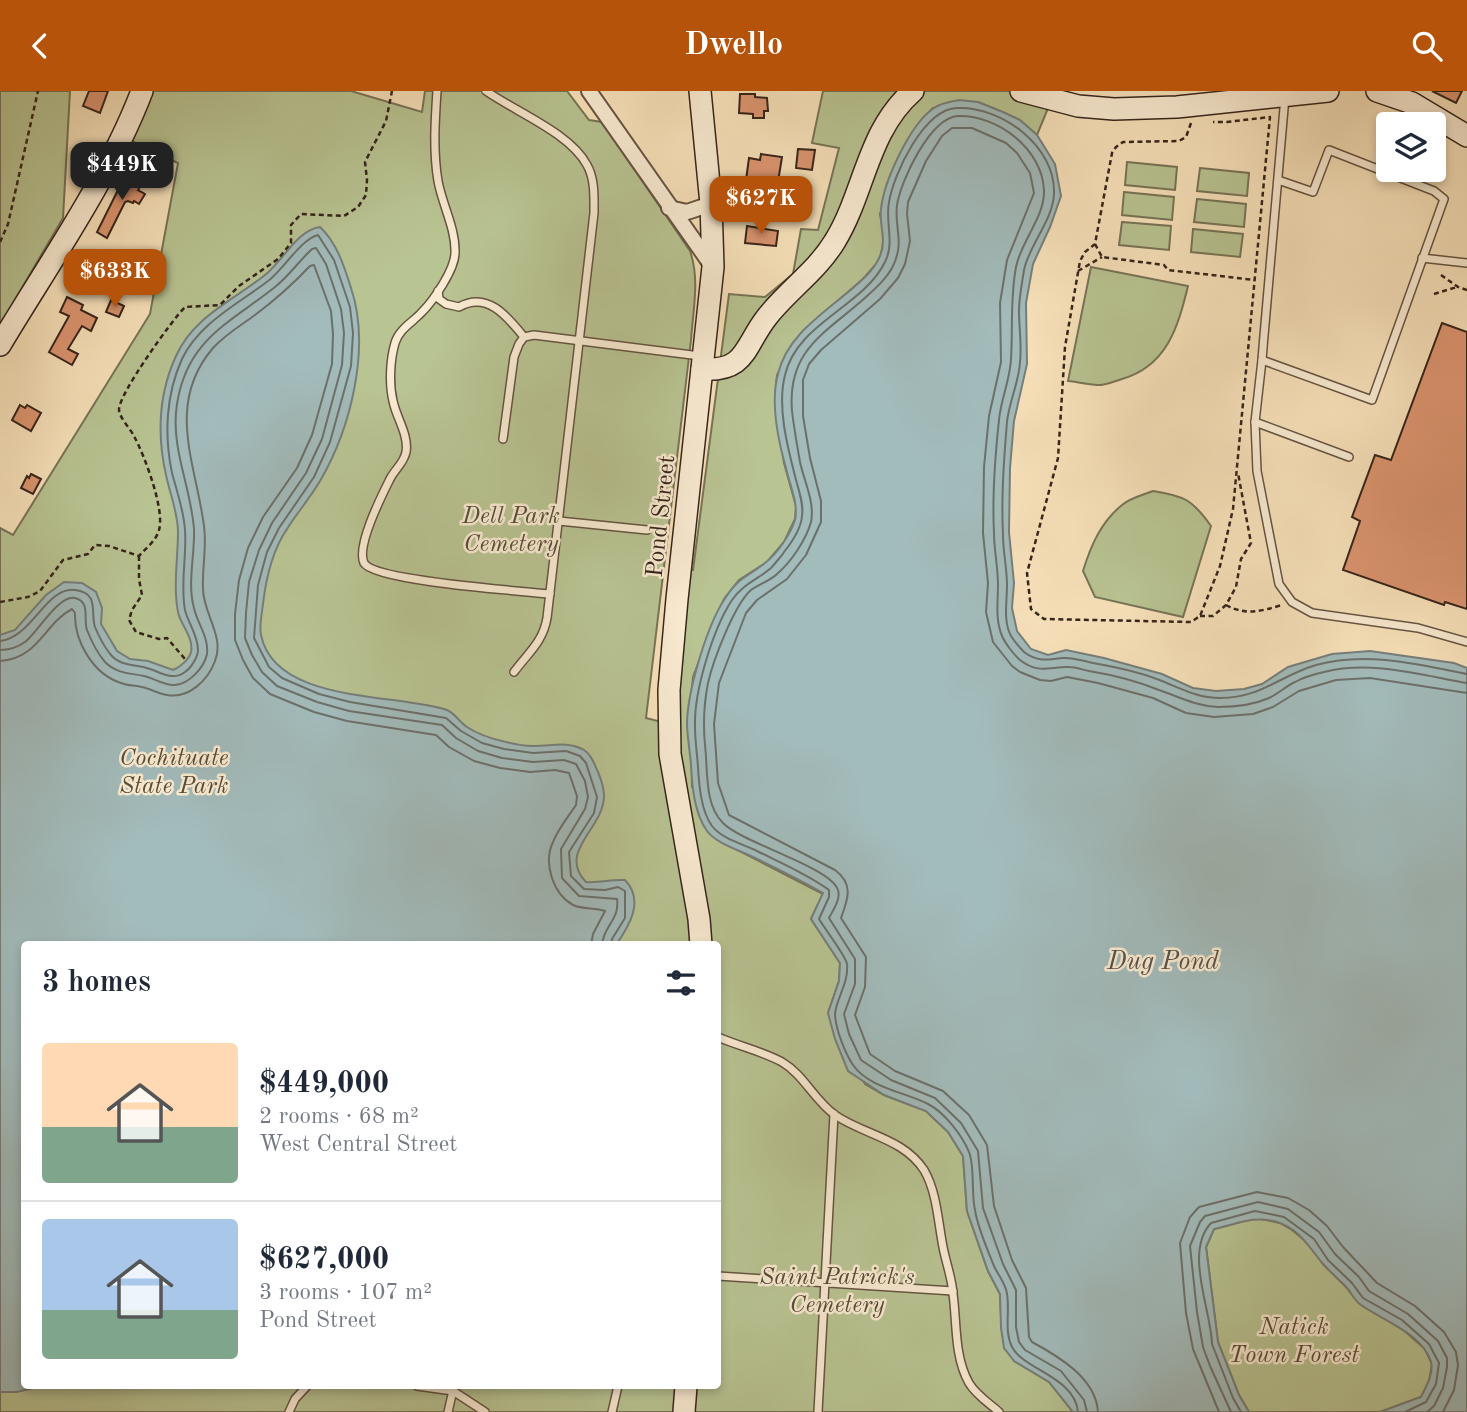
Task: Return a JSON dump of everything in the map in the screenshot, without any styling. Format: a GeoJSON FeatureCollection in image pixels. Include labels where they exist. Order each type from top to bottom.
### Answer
{"type":"FeatureCollection","features":[{"type":"Feature","properties":{"kind":"street"},"geometry":{"type":"LineString","coordinates":[[0,345],[123,137],[142,91]]}},
{"type":"Feature","properties":{"kind":"street"},"geometry":{"type":"LineString","coordinates":[[589,91],[713,267]]}},
{"type":"Feature","properties":{"kind":"street","name":"Pond Street"},"geometry":{"type":"LineString","coordinates":[[700,91],[711,204],[713,267],[669,690],[670,754],[701,941]]}},
{"type":"Feature","properties":{"kind":"street"},"geometry":{"type":"LineString","coordinates":[[703,363],[724,369],[741,358],[770,313],[824,257],[842,228],[880,131],[890,114],[913,91]]}},
{"type":"Feature","properties":{"kind":"street"},"geometry":{"type":"LineString","coordinates":[[1021,91],[1057,102],[1096,108],[1205,106],[1328,91]]}},
{"type":"Feature","properties":{"kind":"street"},"geometry":{"type":"LineString","coordinates":[[1377,91],[1412,103],[1467,136]]}},
{"type":"Feature","properties":{"kind":"street"},"geometry":{"type":"LineString","coordinates":[[669,208],[687,212],[711,204]]}},
{"type":"Feature","properties":{"kind":"street"},"geometry":{"type":"LineString","coordinates":[[684,1412],[686,1389]]}},
{"type":"Feature","properties":{"kind":"lane"},"geometry":{"type":"LineString","coordinates":[[437,91],[434,123],[438,180],[454,239],[453,267],[422,312],[400,333],[395,344],[391,382],[393,402],[407,449],[401,465],[391,476],[364,539],[362,552],[365,564],[373,571],[399,577],[550,594]]}},
{"type":"Feature","properties":{"kind":"lane"},"geometry":{"type":"LineString","coordinates":[[486,91],[520,114],[557,132],[576,149],[588,166],[594,188],[594,213],[544,632],[536,648],[514,673]]}},
{"type":"Feature","properties":{"kind":"lane"},"geometry":{"type":"LineString","coordinates":[[1285,96],[1255,422],[1257,471],[1279,584],[1292,603],[1312,613],[1419,628],[1467,642]]}},
{"type":"Feature","properties":{"kind":"lane"},"geometry":{"type":"LineString","coordinates":[[1262,360],[1372,400],[1444,199],[1434,191],[1329,150],[1314,192],[1278,180]]}},
{"type":"Feature","properties":{"kind":"lane"},"geometry":{"type":"LineString","coordinates":[[1422,258],[1467,263]]}},
{"type":"Feature","properties":{"kind":"lane"},"geometry":{"type":"LineString","coordinates":[[438,291],[439,299],[446,304],[459,307],[469,301],[478,300],[487,304],[507,316],[524,337]]}},
{"type":"Feature","properties":{"kind":"lane"},"geometry":{"type":"LineString","coordinates":[[503,439],[514,357],[524,337],[534,335],[579,341],[703,363]]}},
{"type":"Feature","properties":{"kind":"lane"},"geometry":{"type":"LineString","coordinates":[[1255,422],[1349,457]]}},
{"type":"Feature","properties":{"kind":"lane"},"geometry":{"type":"LineString","coordinates":[[559,521],[647,530]]}},
{"type":"Feature","properties":{"kind":"lane"},"geometry":{"type":"LineString","coordinates":[[721,1038],[789,1067],[834,1114],[854,1126],[899,1145],[913,1156],[923,1169],[934,1196],[953,1291],[959,1355],[969,1383],[999,1412]]}},
{"type":"Feature","properties":{"kind":"lane"},"geometry":{"type":"LineString","coordinates":[[818,1412],[834,1114]]}},
{"type":"Feature","properties":{"kind":"lane"},"geometry":{"type":"LineString","coordinates":[[721,1276],[953,1291]]}},
{"type":"Feature","properties":{"kind":"lane"},"geometry":{"type":"LineString","coordinates":[[289,1412],[295,1399],[304,1389]]}},
{"type":"Feature","properties":{"kind":"lane"},"geometry":{"type":"LineString","coordinates":[[448,1412],[453,1389],[485,1412]]}},
{"type":"Feature","properties":{"kind":"lane"},"geometry":{"type":"LineString","coordinates":[[612,1412],[617,1389]]}},
{"type":"Feature","properties":{"kind":"path"},"geometry":{"type":"LineString","coordinates":[[0,242],[12,212],[38,91]]}},
{"type":"Feature","properties":{"kind":"path"},"geometry":{"type":"LineString","coordinates":[[185,659],[167,638],[159,639],[136,632],[129,620],[142,595],[139,556],[159,530],[159,503],[136,438],[119,412],[121,397],[154,349],[161,334],[185,307],[220,305],[239,286],[278,258],[291,243],[291,225],[301,214],[344,216],[358,207],[366,195],[368,180],[365,162],[386,121],[392,91]]}},
{"type":"Feature","properties":{"kind":"path"},"geometry":{"type":"LineString","coordinates":[[1101,257],[1095,244],[1112,153],[1116,147],[1123,142],[1179,141],[1190,132],[1205,106],[1227,122],[1270,117],[1233,509],[1220,566],[1200,616]]}},
{"type":"Feature","properties":{"kind":"path"},"geometry":{"type":"LineString","coordinates":[[1095,244],[1084,252],[1078,271],[1065,347],[1058,459],[1027,573],[1031,609],[1044,619],[1191,622],[1200,616],[1213,615],[1226,605],[1236,587],[1241,559],[1251,543],[1237,467]]}},
{"type":"Feature","properties":{"kind":"path"},"geometry":{"type":"LineString","coordinates":[[1078,271],[1101,257],[1164,265],[1168,271],[1255,280]]}},
{"type":"Feature","properties":{"kind":"path"},"geometry":{"type":"LineString","coordinates":[[1441,275],[1467,290]]}},
{"type":"Feature","properties":{"kind":"path"},"geometry":{"type":"LineString","coordinates":[[1434,294],[1458,287]]}},
{"type":"Feature","properties":{"kind":"path"},"geometry":{"type":"LineString","coordinates":[[0,602],[28,597],[40,591],[62,560],[88,554],[95,545],[109,546],[139,556]]}},
{"type":"Feature","properties":{"kind":"path"},"geometry":{"type":"LineString","coordinates":[[1226,605],[1237,611],[1254,613],[1282,605]]}},
{"type":"Feature","properties":{"kind":"green space"},"geometry":{"type":"Polygon","coordinates":[[[0,91],[70,91],[63,218],[0,325],[0,91]]]}},
{"type":"Feature","properties":{"kind":"green space"},"geometry":{"type":"Polygon","coordinates":[[[142,91],[351,91],[422,112],[425,91],[567,91],[589,120],[602,122],[690,251],[695,273],[691,340],[646,718],[669,724],[680,567],[693,570],[729,294],[765,297],[793,274],[801,229],[818,230],[839,148],[812,143],[823,91],[1055,91],[1037,135],[1020,120],[978,102],[933,108],[922,119],[903,148],[880,214],[884,237],[881,255],[876,264],[863,279],[803,331],[777,375],[777,419],[784,463],[796,506],[795,519],[784,542],[767,562],[739,580],[724,599],[716,617],[693,677],[692,787],[726,844],[823,894],[811,919],[840,963],[839,981],[828,1013],[865,1084],[884,1095],[926,1111],[948,1132],[963,1156],[967,1211],[988,1271],[1000,1294],[1001,1316],[1014,1361],[1049,1382],[1073,1412],[0,1412],[0,528],[13,535],[150,314],[178,163],[123,137],[142,91]]]}},
{"type":"Feature","properties":{"kind":"green space"},"geometry":{"type":"Polygon","coordinates":[[[1127,162],[1177,167],[1175,190],[1125,185],[1127,162]]]}},
{"type":"Feature","properties":{"kind":"green space"},"geometry":{"type":"Polygon","coordinates":[[[1200,168],[1249,173],[1247,196],[1197,191],[1200,168]]]}},
{"type":"Feature","properties":{"kind":"green space"},"geometry":{"type":"Polygon","coordinates":[[[1124,192],[1174,197],[1172,220],[1122,215],[1124,192]]]}},
{"type":"Feature","properties":{"kind":"green space"},"geometry":{"type":"Polygon","coordinates":[[[1197,199],[1246,204],[1244,227],[1194,222],[1197,199]]]}},
{"type":"Feature","properties":{"kind":"green space"},"geometry":{"type":"Polygon","coordinates":[[[1122,222],[1171,226],[1169,250],[1119,245],[1122,222]]]}},
{"type":"Feature","properties":{"kind":"green space"},"geometry":{"type":"Polygon","coordinates":[[[1193,229],[1243,234],[1240,257],[1191,252],[1193,229]]]}},
{"type":"Feature","properties":{"kind":"green space"},"geometry":{"type":"Polygon","coordinates":[[[1091,267],[1188,286],[1175,330],[1160,355],[1137,373],[1101,385],[1068,381],[1091,267]]]}},
{"type":"Feature","properties":{"kind":"green space"},"geometry":{"type":"Polygon","coordinates":[[[1153,491],[1186,500],[1211,526],[1183,617],[1095,597],[1083,571],[1093,543],[1108,519],[1125,503],[1153,491]]]}},
{"type":"Feature","properties":{"kind":"green space","name":"Natick Town Forest"},"geometry":{"type":"Polygon","coordinates":[[[1256,1218],[1280,1223],[1292,1230],[1309,1244],[1323,1264],[1359,1303],[1399,1326],[1425,1349],[1432,1364],[1429,1382],[1421,1397],[1380,1412],[1249,1412],[1239,1395],[1218,1342],[1206,1247],[1214,1229],[1256,1218]]]}},
{"type":"Feature","properties":{"kind":"water","name":"Dug Pond"},"geometry":{"type":"Polygon","coordinates":[[[959,100],[978,102],[1003,112],[1020,120],[1037,135],[1055,164],[1061,196],[1033,264],[1026,303],[1027,364],[1014,421],[1010,468],[1009,532],[1014,583],[1012,608],[1017,631],[1031,649],[1048,655],[1066,650],[1104,658],[1162,674],[1193,688],[1216,691],[1244,689],[1262,684],[1288,667],[1332,654],[1370,651],[1454,663],[1467,668],[1467,1412],[1380,1412],[1421,1397],[1431,1371],[1427,1352],[1411,1336],[1359,1303],[1292,1229],[1261,1219],[1214,1229],[1206,1247],[1218,1342],[1239,1395],[1249,1412],[1073,1412],[1049,1382],[1014,1361],[1004,1348],[1000,1294],[988,1271],[967,1211],[963,1156],[948,1132],[926,1111],[884,1095],[848,1071],[828,1013],[839,981],[840,963],[811,919],[823,893],[716,840],[707,831],[699,816],[693,790],[687,722],[700,658],[712,623],[726,597],[740,581],[774,555],[795,520],[795,500],[780,446],[775,409],[776,385],[783,360],[798,336],[857,285],[875,265],[883,244],[883,197],[907,140],[934,108],[959,100]]]}},
{"type":"Feature","properties":{"kind":"water","name":"Cochituate State Park"},"geometry":{"type":"Polygon","coordinates":[[[320,227],[326,233],[343,263],[357,311],[358,361],[355,387],[341,437],[316,487],[277,546],[270,565],[260,628],[271,657],[289,673],[313,685],[447,710],[467,727],[491,738],[522,745],[565,745],[584,750],[591,757],[598,772],[604,797],[597,820],[579,850],[576,861],[578,871],[586,882],[625,880],[634,896],[633,913],[619,941],[21,941],[21,1389],[29,1389],[0,1392],[0,635],[15,630],[46,595],[64,582],[82,583],[96,592],[102,608],[101,624],[117,651],[130,659],[148,661],[173,670],[190,655],[189,636],[179,617],[176,592],[178,525],[161,445],[161,414],[170,370],[183,342],[203,320],[265,275],[297,240],[312,229],[320,227]]]}},
{"type":"Feature","properties":{"kind":"building"},"geometry":{"type":"Polygon","coordinates":[[[89,91],[108,91],[100,113],[83,106],[89,91]]]}},
{"type":"Feature","properties":{"kind":"building"},"geometry":{"type":"Polygon","coordinates":[[[1432,91],[1462,91],[1456,103],[1432,91]]]}},
{"type":"Feature","properties":{"kind":"building"},"geometry":{"type":"Polygon","coordinates":[[[740,94],[755,94],[755,97],[767,98],[768,111],[764,111],[764,118],[753,118],[753,114],[739,113],[740,94]]]}},
{"type":"Feature","properties":{"kind":"building"},"geometry":{"type":"Polygon","coordinates":[[[798,149],[815,150],[812,170],[796,168],[798,149]]]}},
{"type":"Feature","properties":{"kind":"building"},"geometry":{"type":"Polygon","coordinates":[[[761,154],[782,157],[776,194],[765,192],[766,183],[746,180],[749,158],[760,160],[761,154]]]}},
{"type":"Feature","properties":{"kind":"building"},"geometry":{"type":"Polygon","coordinates":[[[127,172],[143,181],[138,190],[145,194],[139,204],[134,201],[125,202],[107,238],[97,232],[127,172]]]}},
{"type":"Feature","properties":{"kind":"building"},"geometry":{"type":"Polygon","coordinates":[[[747,226],[778,231],[776,246],[745,243],[747,226]]]}},
{"type":"Feature","properties":{"kind":"building"},"geometry":{"type":"Polygon","coordinates":[[[67,297],[83,305],[81,310],[97,318],[91,331],[82,326],[68,349],[78,354],[72,365],[49,352],[69,316],[60,312],[67,297]]]}},
{"type":"Feature","properties":{"kind":"building"},"geometry":{"type":"Polygon","coordinates":[[[111,300],[124,306],[119,317],[106,312],[111,300]]]}},
{"type":"Feature","properties":{"kind":"building"},"geometry":{"type":"Polygon","coordinates":[[[1442,323],[1467,332],[1467,609],[1445,602],[1444,605],[1343,570],[1360,521],[1352,517],[1375,455],[1391,460],[1442,323]]]}},
{"type":"Feature","properties":{"kind":"building"},"geometry":{"type":"Polygon","coordinates":[[[20,405],[25,408],[27,405],[41,413],[31,431],[12,420],[20,405]]]}},
{"type":"Feature","properties":{"kind":"building"},"geometry":{"type":"Polygon","coordinates":[[[31,474],[41,479],[33,494],[21,488],[31,474]]]}},
{"type":"Feature","properties":{"kind":"park label","name":"Dell Park Cemetery"},"geometry":{"type":"Point","coordinates":[511,529]}},
{"type":"Feature","properties":{"kind":"park label","name":"Saint Patrick's Cemetery"},"geometry":{"type":"Point","coordinates":[837,1290]}}]}
